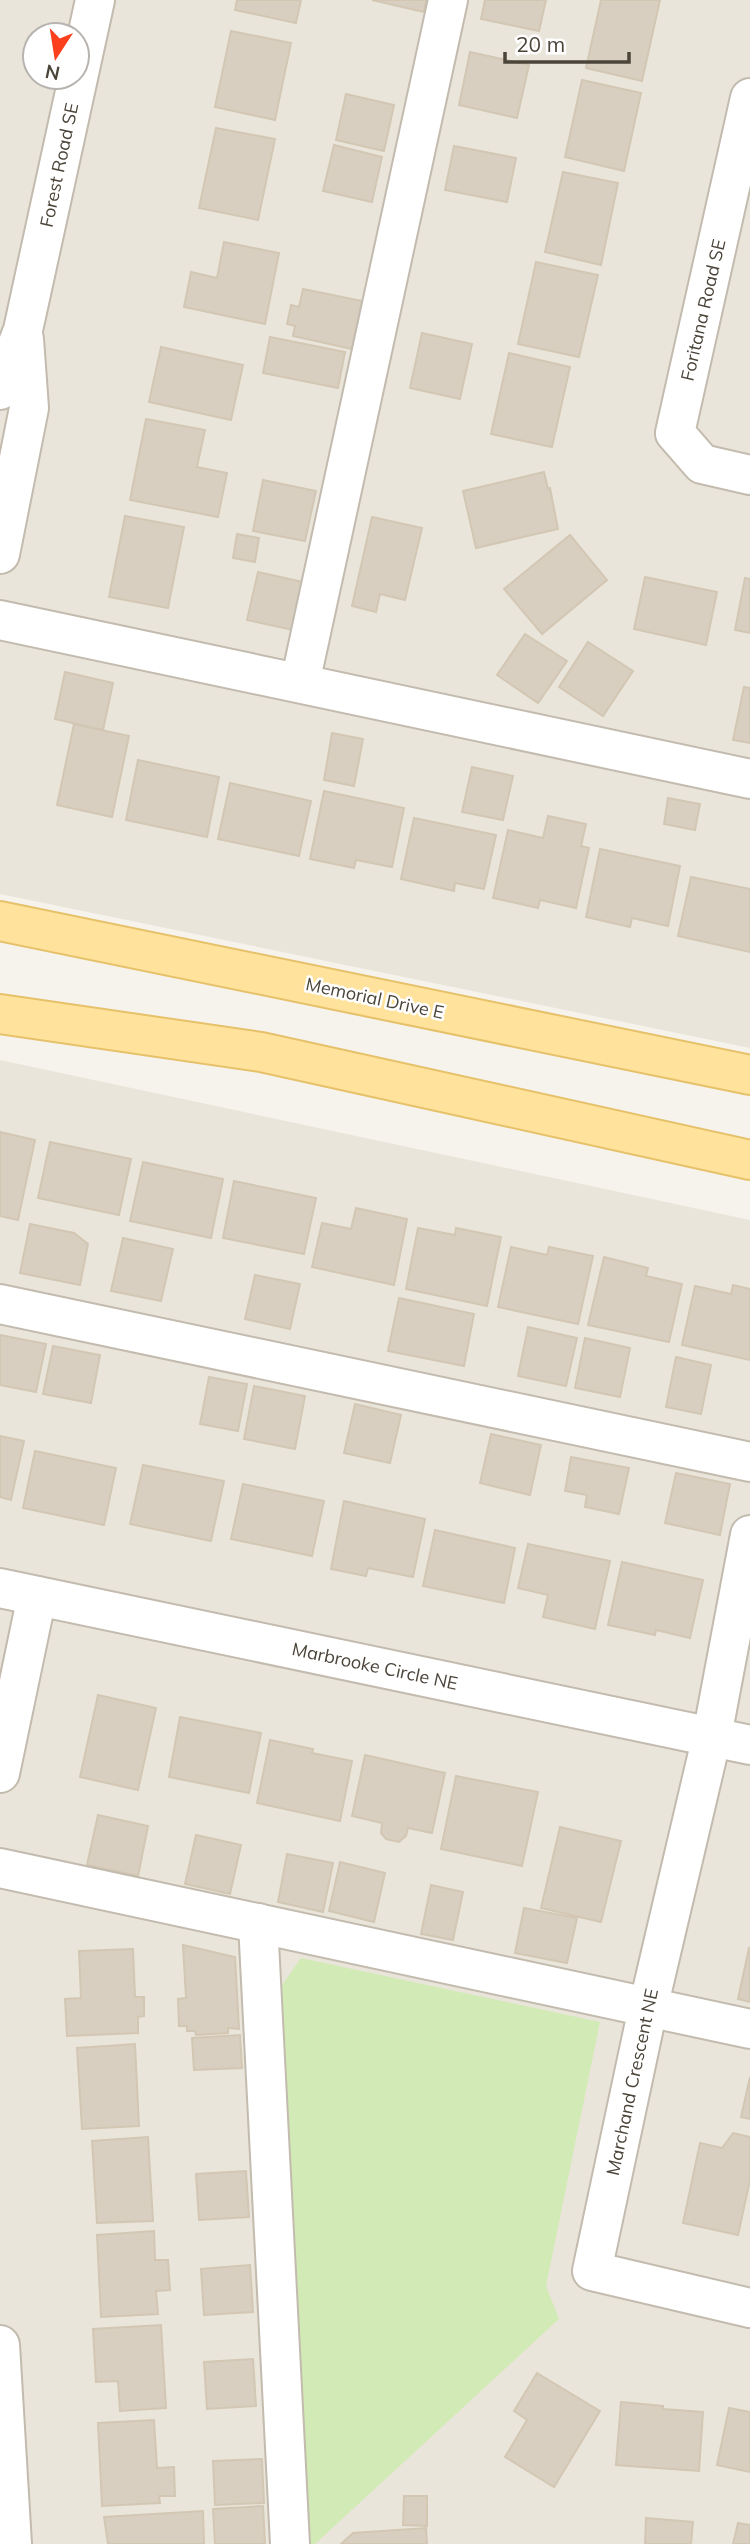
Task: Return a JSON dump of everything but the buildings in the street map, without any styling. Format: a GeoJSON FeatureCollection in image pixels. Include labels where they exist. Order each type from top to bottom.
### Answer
{"type":"FeatureCollection","features":[{"type":"Feature","properties":{"kind":"main road","name":"Memorial Drive E"},"geometry":{"type":"LineString","coordinates":[[0,921],[750,1075]]}},
{"type":"Feature","properties":{"kind":"main road"},"geometry":{"type":"LineString","coordinates":[[0,1014],[261,1052],[750,1160]]}},
{"type":"Feature","properties":{"kind":"street","name":"Forest Road SE"},"geometry":{"type":"LineString","coordinates":[[0,390],[11,328],[95,0]]}},
{"type":"Feature","properties":{"kind":"street"},"geometry":{"type":"LineString","coordinates":[[300,683],[448,0]]}},
{"type":"Feature","properties":{"kind":"street","name":"Foritana Road SE"},"geometry":{"type":"LineString","coordinates":[[750,98],[675,433],[702,464],[750,475]]}},
{"type":"Feature","properties":{"kind":"street","name":"Forest Road SE"},"geometry":{"type":"LineString","coordinates":[[0,554],[29,408],[11,328]]}},
{"type":"Feature","properties":{"kind":"street"},"geometry":{"type":"LineString","coordinates":[[0,620],[750,779]]}},
{"type":"Feature","properties":{"kind":"street"},"geometry":{"type":"LineString","coordinates":[[0,1304],[750,1462]]}},
{"type":"Feature","properties":{"kind":"street","name":"Marchand Crescent NE"},"geometry":{"type":"LineString","coordinates":[[750,1535],[712,1736],[648,2008],[592,2271],[750,2308]]}},
{"type":"Feature","properties":{"kind":"street","name":"Marbrooke Circle NE"},"geometry":{"type":"LineString","coordinates":[[0,1588],[750,1745]]}},
{"type":"Feature","properties":{"kind":"street"},"geometry":{"type":"LineString","coordinates":[[0,1773],[37,1596]]}},
{"type":"Feature","properties":{"kind":"street"},"geometry":{"type":"LineString","coordinates":[[0,1868],[750,2029]]}},
{"type":"Feature","properties":{"kind":"street"},"geometry":{"type":"LineString","coordinates":[[258,1923],[290,2544]]}},
{"type":"Feature","properties":{"kind":"street"},"geometry":{"type":"LineString","coordinates":[[0,2345],[12,2544]]}},
{"type":"Feature","properties":{"kind":"shaded area"},"geometry":{"type":"Polygon","coordinates":[[[0,0],[750,0],[750,1048],[0,894],[0,0]]]}},
{"type":"Feature","properties":{"kind":"shaded area"},"geometry":{"type":"Polygon","coordinates":[[[0,1060],[750,1220],[750,2544],[0,2544],[0,1060]]]}},
{"type":"Feature","properties":{"kind":"green space"},"geometry":{"type":"Polygon","coordinates":[[[301,1958],[600,2022],[546,2286],[559,2319],[315,2544],[310,2544],[280,1988],[301,1958]]]}}]}
